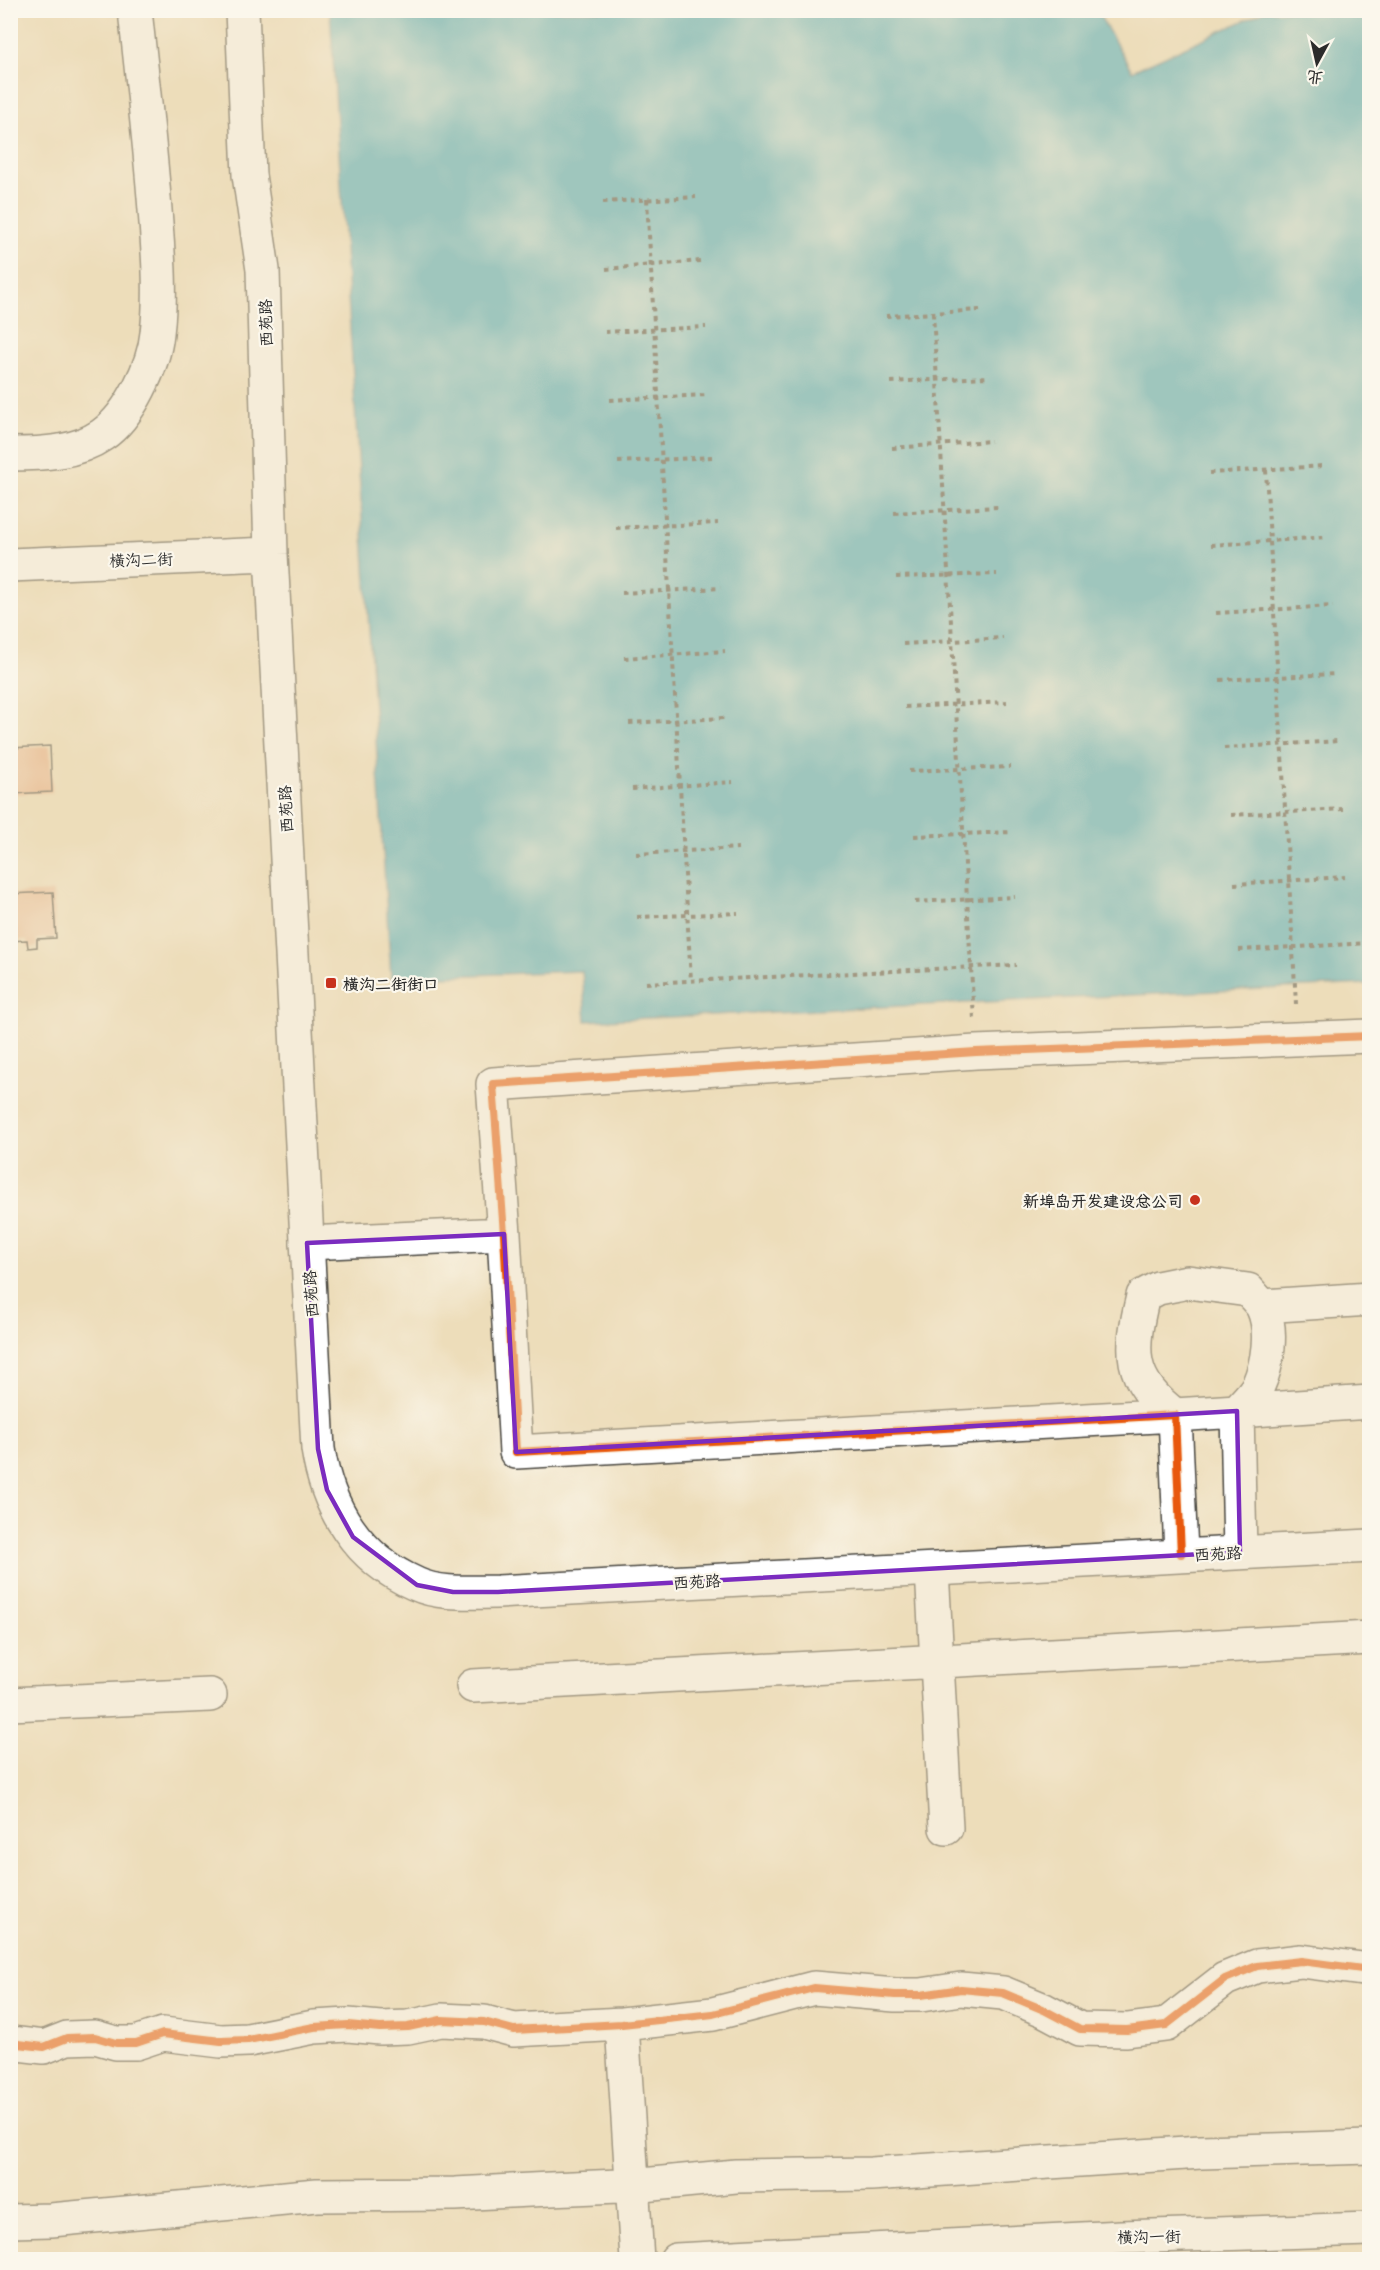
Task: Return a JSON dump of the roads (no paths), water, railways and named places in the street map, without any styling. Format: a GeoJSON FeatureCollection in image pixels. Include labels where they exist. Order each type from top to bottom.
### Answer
{"type":"FeatureCollection","features":[{"type":"Feature","properties":{"kind":"street"},"geometry":{"type":"LineString","coordinates":[[10,454],[32,454],[78,448],[104,434],[128,408],[143,381],[157,334],[159,258],[135,10]]}},
{"type":"Feature","properties":{"kind":"street","name":"西苑路"},"geometry":{"type":"LineString","coordinates":[[242,10],[249,175],[263,270],[271,554],[318,1449],[327,1490],[354,1538],[369,1554],[417,1584],[453,1592],[498,1592],[932,1570],[1181,1554],[1370,1546]]}},
{"type":"Feature","properties":{"kind":"street","name":"横沟二街"},"geometry":{"type":"LineString","coordinates":[[10,565],[271,554]]}},
{"type":"Feature","properties":{"kind":"street"},"geometry":{"type":"LineString","coordinates":[[1370,1036],[976,1052],[493,1084],[516,1452],[1370,1402]]}},
{"type":"Feature","properties":{"kind":"street"},"geometry":{"type":"LineString","coordinates":[[307,1243],[504,1234]]}},
{"type":"Feature","properties":{"kind":"street"},"geometry":{"type":"LineString","coordinates":[[1175,1415],[1158,1403],[1137,1368],[1133,1348],[1143,1296],[1158,1288],[1188,1282],[1248,1290],[1262,1306],[1267,1323],[1267,1346],[1257,1388],[1237,1411],[1240,1552]]}},
{"type":"Feature","properties":{"kind":"street"},"geometry":{"type":"LineString","coordinates":[[1262,1306],[1370,1299]]}},
{"type":"Feature","properties":{"kind":"street"},"geometry":{"type":"LineString","coordinates":[[1175,1415],[1181,1554]]}},
{"type":"Feature","properties":{"kind":"street"},"geometry":{"type":"LineString","coordinates":[[932,1570],[946,1828]]}},
{"type":"Feature","properties":{"kind":"street"},"geometry":{"type":"LineString","coordinates":[[473,1686],[1370,1638]]}},
{"type":"Feature","properties":{"kind":"street"},"geometry":{"type":"LineString","coordinates":[[10,1704],[210,1695]]}},
{"type":"Feature","properties":{"kind":"street"},"geometry":{"type":"LineString","coordinates":[[10,2043],[44,2047],[67,2038],[95,2037],[116,2043],[136,2043],[164,2034],[221,2041],[248,2040],[314,2027],[348,2025],[380,2028],[408,2027],[441,2020],[484,2022],[514,2030],[622,2024],[713,2014],[814,1988],[895,1995],[921,1995],[961,1989],[1003,1993],[1044,2010],[1080,2029],[1127,2030],[1166,2025],[1226,1979],[1257,1966],[1301,1961],[1370,1970]]}},
{"type":"Feature","properties":{"kind":"street"},"geometry":{"type":"LineString","coordinates":[[622,2024],[637,2259]]}},
{"type":"Feature","properties":{"kind":"street"},"geometry":{"type":"LineString","coordinates":[[10,2221],[51,2220],[317,2195],[455,2194],[634,2185],[736,2176],[871,2174],[1201,2152],[1370,2147]]}},
{"type":"Feature","properties":{"kind":"street","name":"横沟一街"},"geometry":{"type":"LineString","coordinates":[[676,2259],[1121,2237],[1370,2229]]}},
{"type":"Feature","properties":{"kind":"water"},"geometry":{"type":"Polygon","coordinates":[[[330,11],[1097,11],[1132,71],[1265,11],[1369,11],[1369,984],[586,1021],[582,971],[391,978],[330,11]]]}},
{"type":"Feature","properties":{"kind":"place","name":"横沟二街街口"},"geometry":{"type":"Point","coordinates":[331,983]}},
{"type":"Feature","properties":{"kind":"place","name":"新埠岛开发建设总公司"},"geometry":{"type":"Point","coordinates":[1195,1200]}}]}
